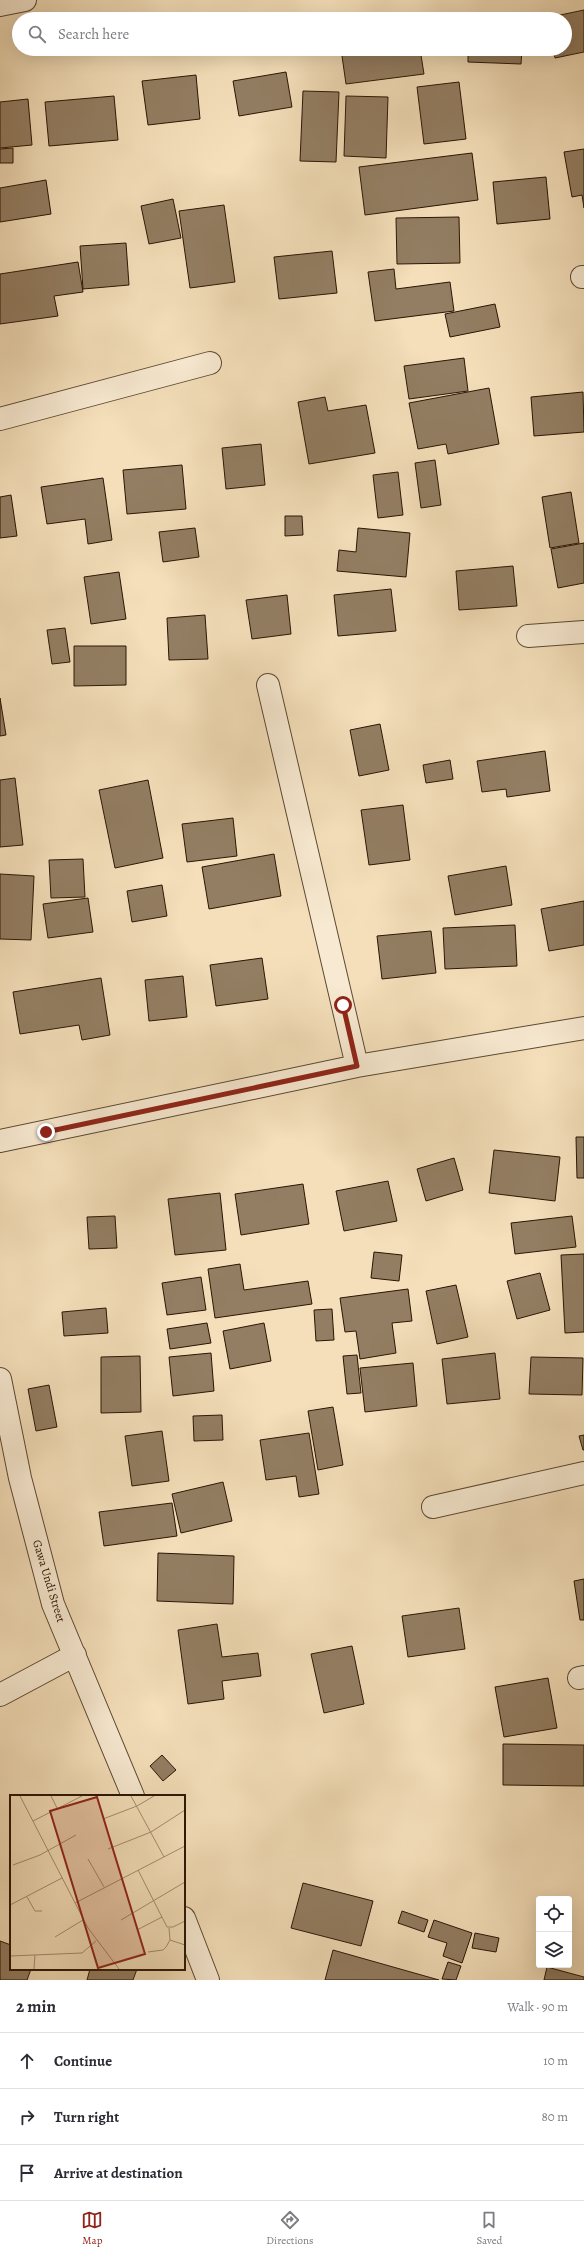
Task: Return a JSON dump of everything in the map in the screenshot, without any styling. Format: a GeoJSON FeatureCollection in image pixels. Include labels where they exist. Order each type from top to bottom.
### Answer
{"type":"FeatureCollection","features":[{"type":"Feature","properties":{"kind":"street"},"geometry":{"type":"LineString","coordinates":[[0,5],[25,0]]}},
{"type":"Feature","properties":{"kind":"street"},"geometry":{"type":"LineString","coordinates":[[0,419],[210,363]]}},
{"type":"Feature","properties":{"kind":"street"},"geometry":{"type":"LineString","coordinates":[[528,636],[584,632]]}},
{"type":"Feature","properties":{"kind":"street"},"geometry":{"type":"LineString","coordinates":[[268,685],[357,1066]]}},
{"type":"Feature","properties":{"kind":"street"},"geometry":{"type":"LineString","coordinates":[[0,1142],[357,1066],[584,1028]]}},
{"type":"Feature","properties":{"kind":"street","name":"Gawa Undi Street"},"geometry":{"type":"LineString","coordinates":[[0,1379],[20,1478],[53,1604],[133,1795]]}},
{"type":"Feature","properties":{"kind":"street"},"geometry":{"type":"LineString","coordinates":[[432,1507],[584,1473]]}},
{"type":"Feature","properties":{"kind":"street"},"geometry":{"type":"LineString","coordinates":[[0,1695],[75,1655]]}},
{"type":"Feature","properties":{"kind":"street"},"geometry":{"type":"LineString","coordinates":[[185,1921],[208,1980]]}},
{"type":"Feature","properties":{"kind":"building"},"geometry":{"type":"Polygon","coordinates":[[[584,10],[584,52],[572,54],[572,13],[584,10]]]}},
{"type":"Feature","properties":{"kind":"building"},"geometry":{"type":"Polygon","coordinates":[[[342,56],[421,56],[424,74],[346,84],[342,56]]]}},
{"type":"Feature","properties":{"kind":"building"},"geometry":{"type":"Polygon","coordinates":[[[468,56],[522,56],[521,64],[468,62],[468,56]]]}},
{"type":"Feature","properties":{"kind":"building"},"geometry":{"type":"Polygon","coordinates":[[[555,56],[565,56],[555,58],[555,56]]]}},
{"type":"Feature","properties":{"kind":"building"},"geometry":{"type":"Polygon","coordinates":[[[286,72],[292,107],[239,116],[233,81],[286,72]]]}},
{"type":"Feature","properties":{"kind":"building"},"geometry":{"type":"Polygon","coordinates":[[[196,75],[200,119],[148,125],[142,81],[196,75]]]}},
{"type":"Feature","properties":{"kind":"building"},"geometry":{"type":"Polygon","coordinates":[[[459,82],[466,139],[424,144],[417,87],[459,82]]]}},
{"type":"Feature","properties":{"kind":"building"},"geometry":{"type":"Polygon","coordinates":[[[303,91],[339,92],[336,162],[300,161],[303,91]]]}},
{"type":"Feature","properties":{"kind":"building"},"geometry":{"type":"Polygon","coordinates":[[[114,96],[118,140],[49,146],[45,102],[114,96]]]}},
{"type":"Feature","properties":{"kind":"building"},"geometry":{"type":"Polygon","coordinates":[[[346,96],[388,97],[386,158],[344,156],[346,96]]]}},
{"type":"Feature","properties":{"kind":"building"},"geometry":{"type":"Polygon","coordinates":[[[28,99],[32,145],[0,148],[0,102],[28,99]]]}},
{"type":"Feature","properties":{"kind":"building"},"geometry":{"type":"Polygon","coordinates":[[[13,148],[13,163],[0,163],[0,149],[13,148]]]}},
{"type":"Feature","properties":{"kind":"building"},"geometry":{"type":"Polygon","coordinates":[[[584,149],[584,208],[582,195],[572,197],[564,152],[584,149]]]}},
{"type":"Feature","properties":{"kind":"building"},"geometry":{"type":"Polygon","coordinates":[[[472,153],[478,200],[365,215],[359,167],[472,153]]]}},
{"type":"Feature","properties":{"kind":"building"},"geometry":{"type":"Polygon","coordinates":[[[546,177],[550,219],[497,224],[493,182],[546,177]]]}},
{"type":"Feature","properties":{"kind":"building"},"geometry":{"type":"Polygon","coordinates":[[[46,180],[51,214],[0,222],[0,188],[46,180]]]}},
{"type":"Feature","properties":{"kind":"building"},"geometry":{"type":"Polygon","coordinates":[[[173,199],[181,238],[149,244],[141,206],[173,199]]]}},
{"type":"Feature","properties":{"kind":"building"},"geometry":{"type":"Polygon","coordinates":[[[224,205],[235,282],[190,288],[179,211],[224,205]]]}},
{"type":"Feature","properties":{"kind":"building"},"geometry":{"type":"Polygon","coordinates":[[[459,217],[460,263],[397,264],[396,218],[459,217]]]}},
{"type":"Feature","properties":{"kind":"building"},"geometry":{"type":"Polygon","coordinates":[[[126,243],[129,285],[83,289],[80,246],[126,243]]]}},
{"type":"Feature","properties":{"kind":"building"},"geometry":{"type":"Polygon","coordinates":[[[332,251],[337,293],[279,299],[274,257],[332,251]]]}},
{"type":"Feature","properties":{"kind":"building"},"geometry":{"type":"Polygon","coordinates":[[[78,262],[83,292],[54,296],[58,316],[0,324],[0,274],[78,262]]]}},
{"type":"Feature","properties":{"kind":"building"},"geometry":{"type":"Polygon","coordinates":[[[394,269],[396,289],[450,282],[454,311],[375,321],[368,272],[394,269]]]}},
{"type":"Feature","properties":{"kind":"building"},"geometry":{"type":"Polygon","coordinates":[[[495,304],[500,327],[450,337],[445,314],[495,304]]]}},
{"type":"Feature","properties":{"kind":"building"},"geometry":{"type":"Polygon","coordinates":[[[464,358],[468,391],[409,399],[404,366],[464,358]]]}},
{"type":"Feature","properties":{"kind":"building"},"geometry":{"type":"Polygon","coordinates":[[[489,388],[499,444],[448,454],[446,444],[418,449],[409,403],[489,388]]]}},
{"type":"Feature","properties":{"kind":"building"},"geometry":{"type":"Polygon","coordinates":[[[583,392],[584,432],[534,436],[531,397],[583,392]]]}},
{"type":"Feature","properties":{"kind":"building"},"geometry":{"type":"Polygon","coordinates":[[[325,397],[328,411],[366,405],[375,453],[309,464],[298,402],[325,397]]]}},
{"type":"Feature","properties":{"kind":"building"},"geometry":{"type":"Polygon","coordinates":[[[261,444],[265,485],[226,489],[222,448],[261,444]]]}},
{"type":"Feature","properties":{"kind":"building"},"geometry":{"type":"Polygon","coordinates":[[[435,460],[441,505],[421,508],[415,463],[435,460]]]}},
{"type":"Feature","properties":{"kind":"building"},"geometry":{"type":"Polygon","coordinates":[[[182,465],[186,509],[127,514],[123,470],[182,465]]]}},
{"type":"Feature","properties":{"kind":"building"},"geometry":{"type":"Polygon","coordinates":[[[398,472],[403,515],[378,518],[373,475],[398,472]]]}},
{"type":"Feature","properties":{"kind":"building"},"geometry":{"type":"Polygon","coordinates":[[[103,478],[112,540],[88,544],[85,519],[47,524],[41,487],[103,478]]]}},
{"type":"Feature","properties":{"kind":"building"},"geometry":{"type":"Polygon","coordinates":[[[571,492],[579,543],[550,548],[542,497],[571,492]]]}},
{"type":"Feature","properties":{"kind":"building"},"geometry":{"type":"Polygon","coordinates":[[[11,495],[17,536],[0,538],[0,497],[11,495]]]}},
{"type":"Feature","properties":{"kind":"building"},"geometry":{"type":"Polygon","coordinates":[[[285,516],[302,516],[303,535],[285,536],[285,516]]]}},
{"type":"Feature","properties":{"kind":"building"},"geometry":{"type":"Polygon","coordinates":[[[195,528],[199,557],[163,562],[159,532],[195,528]]]}},
{"type":"Feature","properties":{"kind":"building"},"geometry":{"type":"Polygon","coordinates":[[[358,528],[410,533],[406,577],[337,571],[339,550],[356,552],[358,528]]]}},
{"type":"Feature","properties":{"kind":"building"},"geometry":{"type":"Polygon","coordinates":[[[584,543],[584,583],[558,588],[551,549],[584,543]]]}},
{"type":"Feature","properties":{"kind":"building"},"geometry":{"type":"Polygon","coordinates":[[[513,566],[517,606],[459,610],[456,571],[513,566]]]}},
{"type":"Feature","properties":{"kind":"building"},"geometry":{"type":"Polygon","coordinates":[[[119,572],[126,619],[91,624],[84,577],[119,572]]]}},
{"type":"Feature","properties":{"kind":"building"},"geometry":{"type":"Polygon","coordinates":[[[391,589],[396,631],[338,636],[334,595],[391,589]]]}},
{"type":"Feature","properties":{"kind":"building"},"geometry":{"type":"Polygon","coordinates":[[[287,595],[291,634],[252,639],[246,600],[287,595]]]}},
{"type":"Feature","properties":{"kind":"building"},"geometry":{"type":"Polygon","coordinates":[[[205,615],[208,659],[169,660],[167,618],[205,615]]]}},
{"type":"Feature","properties":{"kind":"building"},"geometry":{"type":"Polygon","coordinates":[[[65,628],[70,662],[52,664],[47,630],[65,628]]]}},
{"type":"Feature","properties":{"kind":"building"},"geometry":{"type":"Polygon","coordinates":[[[74,646],[126,646],[126,685],[74,686],[74,646]]]}},
{"type":"Feature","properties":{"kind":"building"},"geometry":{"type":"Polygon","coordinates":[[[0,698],[6,735],[0,736],[0,698]]]}},
{"type":"Feature","properties":{"kind":"building"},"geometry":{"type":"Polygon","coordinates":[[[380,724],[389,770],[359,776],[350,730],[380,724]]]}},
{"type":"Feature","properties":{"kind":"building"},"geometry":{"type":"Polygon","coordinates":[[[545,751],[550,791],[507,797],[506,789],[482,792],[477,761],[545,751]]]}},
{"type":"Feature","properties":{"kind":"building"},"geometry":{"type":"Polygon","coordinates":[[[450,760],[453,779],[426,783],[423,765],[450,760]]]}},
{"type":"Feature","properties":{"kind":"building"},"geometry":{"type":"Polygon","coordinates":[[[15,778],[23,845],[0,847],[0,780],[15,778]]]}},
{"type":"Feature","properties":{"kind":"building"},"geometry":{"type":"Polygon","coordinates":[[[148,780],[163,858],[115,868],[99,790],[148,780]]]}},
{"type":"Feature","properties":{"kind":"building"},"geometry":{"type":"Polygon","coordinates":[[[403,805],[410,860],[369,865],[361,810],[403,805]]]}},
{"type":"Feature","properties":{"kind":"building"},"geometry":{"type":"Polygon","coordinates":[[[233,818],[237,856],[187,862],[182,824],[233,818]]]}},
{"type":"Feature","properties":{"kind":"building"},"geometry":{"type":"Polygon","coordinates":[[[274,854],[281,896],[209,909],[202,867],[274,854]]]}},
{"type":"Feature","properties":{"kind":"building"},"geometry":{"type":"Polygon","coordinates":[[[83,859],[85,897],[51,898],[49,860],[83,859]]]}},
{"type":"Feature","properties":{"kind":"building"},"geometry":{"type":"Polygon","coordinates":[[[506,866],[512,905],[455,915],[448,876],[506,866]]]}},
{"type":"Feature","properties":{"kind":"building"},"geometry":{"type":"Polygon","coordinates":[[[0,874],[34,876],[31,940],[0,939],[0,874]]]}},
{"type":"Feature","properties":{"kind":"building"},"geometry":{"type":"Polygon","coordinates":[[[162,885],[167,916],[132,922],[127,891],[162,885]]]}},
{"type":"Feature","properties":{"kind":"building"},"geometry":{"type":"Polygon","coordinates":[[[88,898],[93,932],[48,938],[43,904],[88,898]]]}},
{"type":"Feature","properties":{"kind":"building"},"geometry":{"type":"Polygon","coordinates":[[[584,901],[584,945],[549,951],[541,909],[584,901]]]}},
{"type":"Feature","properties":{"kind":"building"},"geometry":{"type":"Polygon","coordinates":[[[515,925],[517,966],[445,969],[443,928],[515,925]]]}},
{"type":"Feature","properties":{"kind":"building"},"geometry":{"type":"Polygon","coordinates":[[[431,931],[436,973],[382,979],[377,936],[431,931]]]}},
{"type":"Feature","properties":{"kind":"building"},"geometry":{"type":"Polygon","coordinates":[[[262,958],[268,999],[216,1006],[210,965],[262,958]]]}},
{"type":"Feature","properties":{"kind":"building"},"geometry":{"type":"Polygon","coordinates":[[[183,976],[187,1017],[149,1021],[145,980],[183,976]]]}},
{"type":"Feature","properties":{"kind":"building"},"geometry":{"type":"Polygon","coordinates":[[[101,978],[110,1035],[82,1040],[79,1025],[20,1034],[13,992],[101,978]]]}},
{"type":"Feature","properties":{"kind":"building"},"geometry":{"type":"Polygon","coordinates":[[[576,1137],[584,1137],[584,1178],[577,1178],[576,1137]]]}},
{"type":"Feature","properties":{"kind":"building"},"geometry":{"type":"Polygon","coordinates":[[[494,1150],[560,1157],[555,1201],[489,1193],[494,1150]]]}},
{"type":"Feature","properties":{"kind":"building"},"geometry":{"type":"Polygon","coordinates":[[[454,1158],[463,1190],[426,1201],[417,1169],[454,1158]]]}},
{"type":"Feature","properties":{"kind":"building"},"geometry":{"type":"Polygon","coordinates":[[[388,1181],[397,1221],[344,1231],[336,1191],[388,1181]]]}},
{"type":"Feature","properties":{"kind":"building"},"geometry":{"type":"Polygon","coordinates":[[[303,1184],[309,1224],[241,1235],[235,1194],[303,1184]]]}},
{"type":"Feature","properties":{"kind":"building"},"geometry":{"type":"Polygon","coordinates":[[[220,1193],[226,1250],[175,1255],[168,1199],[220,1193]]]}},
{"type":"Feature","properties":{"kind":"building"},"geometry":{"type":"Polygon","coordinates":[[[115,1216],[117,1248],[89,1249],[87,1217],[115,1216]]]}},
{"type":"Feature","properties":{"kind":"building"},"geometry":{"type":"Polygon","coordinates":[[[572,1216],[576,1247],[515,1254],[511,1223],[572,1216]]]}},
{"type":"Feature","properties":{"kind":"building"},"geometry":{"type":"Polygon","coordinates":[[[374,1252],[402,1255],[399,1281],[371,1278],[374,1252]]]}},
{"type":"Feature","properties":{"kind":"building"},"geometry":{"type":"Polygon","coordinates":[[[584,1254],[584,1332],[565,1333],[561,1255],[584,1254]]]}},
{"type":"Feature","properties":{"kind":"building"},"geometry":{"type":"Polygon","coordinates":[[[240,1264],[244,1290],[308,1281],[312,1304],[215,1318],[208,1269],[240,1264]]]}},
{"type":"Feature","properties":{"kind":"building"},"geometry":{"type":"Polygon","coordinates":[[[540,1273],[550,1310],[517,1319],[507,1281],[540,1273]]]}},
{"type":"Feature","properties":{"kind":"building"},"geometry":{"type":"Polygon","coordinates":[[[201,1277],[206,1310],[167,1315],[162,1283],[201,1277]]]}},
{"type":"Feature","properties":{"kind":"building"},"geometry":{"type":"Polygon","coordinates":[[[456,1285],[468,1337],[437,1344],[426,1291],[456,1285]]]}},
{"type":"Feature","properties":{"kind":"building"},"geometry":{"type":"Polygon","coordinates":[[[408,1289],[412,1321],[392,1323],[396,1353],[360,1359],[356,1331],[345,1332],[340,1298],[408,1289]]]}},
{"type":"Feature","properties":{"kind":"building"},"geometry":{"type":"Polygon","coordinates":[[[106,1308],[108,1333],[64,1336],[62,1312],[106,1308]]]}},
{"type":"Feature","properties":{"kind":"building"},"geometry":{"type":"Polygon","coordinates":[[[332,1309],[334,1340],[316,1341],[314,1310],[332,1309]]]}},
{"type":"Feature","properties":{"kind":"building"},"geometry":{"type":"Polygon","coordinates":[[[207,1323],[211,1343],[170,1349],[167,1329],[207,1323]]]}},
{"type":"Feature","properties":{"kind":"building"},"geometry":{"type":"Polygon","coordinates":[[[264,1323],[271,1361],[230,1369],[223,1331],[264,1323]]]}},
{"type":"Feature","properties":{"kind":"building"},"geometry":{"type":"Polygon","coordinates":[[[211,1353],[214,1391],[173,1396],[169,1357],[211,1353]]]}},
{"type":"Feature","properties":{"kind":"building"},"geometry":{"type":"Polygon","coordinates":[[[495,1353],[500,1399],[447,1404],[442,1359],[495,1353]]]}},
{"type":"Feature","properties":{"kind":"building"},"geometry":{"type":"Polygon","coordinates":[[[357,1355],[361,1393],[347,1394],[343,1356],[357,1355]]]}},
{"type":"Feature","properties":{"kind":"building"},"geometry":{"type":"Polygon","coordinates":[[[140,1356],[141,1412],[101,1413],[101,1357],[140,1356]]]}},
{"type":"Feature","properties":{"kind":"building"},"geometry":{"type":"Polygon","coordinates":[[[531,1357],[583,1358],[582,1395],[529,1394],[531,1357]]]}},
{"type":"Feature","properties":{"kind":"building"},"geometry":{"type":"Polygon","coordinates":[[[413,1363],[417,1406],[365,1412],[360,1368],[413,1363]]]}},
{"type":"Feature","properties":{"kind":"building"},"geometry":{"type":"Polygon","coordinates":[[[49,1385],[57,1427],[36,1431],[28,1389],[49,1385]]]}},
{"type":"Feature","properties":{"kind":"building"},"geometry":{"type":"Polygon","coordinates":[[[333,1407],[343,1465],[318,1470],[308,1411],[333,1407]]]}},
{"type":"Feature","properties":{"kind":"building"},"geometry":{"type":"Polygon","coordinates":[[[222,1415],[223,1440],[194,1441],[193,1416],[222,1415]]]}},
{"type":"Feature","properties":{"kind":"building"},"geometry":{"type":"Polygon","coordinates":[[[162,1431],[169,1481],[132,1486],[125,1436],[162,1431]]]}},
{"type":"Feature","properties":{"kind":"building"},"geometry":{"type":"Polygon","coordinates":[[[309,1433],[319,1494],[299,1497],[296,1476],[266,1480],[260,1440],[309,1433]]]}},
{"type":"Feature","properties":{"kind":"building"},"geometry":{"type":"Polygon","coordinates":[[[584,1435],[584,1450],[583,1450],[579,1436],[584,1435]]]}},
{"type":"Feature","properties":{"kind":"building"},"geometry":{"type":"Polygon","coordinates":[[[223,1482],[232,1521],[181,1533],[172,1494],[223,1482]]]}},
{"type":"Feature","properties":{"kind":"building"},"geometry":{"type":"Polygon","coordinates":[[[172,1503],[177,1536],[104,1546],[99,1512],[172,1503]]]}},
{"type":"Feature","properties":{"kind":"building"},"geometry":{"type":"Polygon","coordinates":[[[158,1553],[234,1556],[233,1604],[157,1601],[158,1553]]]}},
{"type":"Feature","properties":{"kind":"building"},"geometry":{"type":"Polygon","coordinates":[[[584,1579],[584,1620],[580,1620],[574,1581],[584,1579]]]}},
{"type":"Feature","properties":{"kind":"building"},"geometry":{"type":"Polygon","coordinates":[[[459,1608],[465,1649],[408,1657],[402,1616],[459,1608]]]}},
{"type":"Feature","properties":{"kind":"building"},"geometry":{"type":"Polygon","coordinates":[[[217,1624],[222,1657],[258,1653],[261,1676],[222,1681],[224,1699],[188,1704],[178,1630],[217,1624]]]}},
{"type":"Feature","properties":{"kind":"building"},"geometry":{"type":"Polygon","coordinates":[[[352,1646],[364,1704],[324,1713],[311,1654],[352,1646]]]}},
{"type":"Feature","properties":{"kind":"building"},"geometry":{"type":"Polygon","coordinates":[[[548,1678],[557,1728],[504,1737],[495,1687],[548,1678]]]}},
{"type":"Feature","properties":{"kind":"building"},"geometry":{"type":"Polygon","coordinates":[[[503,1744],[584,1745],[584,1786],[503,1785],[503,1744]]]}},
{"type":"Feature","properties":{"kind":"building"},"geometry":{"type":"Polygon","coordinates":[[[162,1755],[176,1770],[163,1781],[150,1766],[162,1755]]]}},
{"type":"Feature","properties":{"kind":"building"},"geometry":{"type":"Polygon","coordinates":[[[303,1883],[373,1901],[361,1946],[291,1928],[303,1883]]]}},
{"type":"Feature","properties":{"kind":"building"},"geometry":{"type":"Polygon","coordinates":[[[402,1911],[428,1920],[424,1932],[398,1923],[402,1911]]]}},
{"type":"Feature","properties":{"kind":"building"},"geometry":{"type":"Polygon","coordinates":[[[434,1920],[472,1933],[462,1963],[443,1956],[447,1943],[428,1937],[434,1920]]]}},
{"type":"Feature","properties":{"kind":"building"},"geometry":{"type":"Polygon","coordinates":[[[475,1933],[499,1938],[496,1952],[472,1948],[475,1933]]]}},
{"type":"Feature","properties":{"kind":"building"},"geometry":{"type":"Polygon","coordinates":[[[0,1941],[10,1945],[10,1970],[31,1970],[27,1980],[0,1980],[0,1941]]]}},
{"type":"Feature","properties":{"kind":"building"},"geometry":{"type":"Polygon","coordinates":[[[333,1950],[439,1980],[325,1980],[333,1950]]]}},
{"type":"Feature","properties":{"kind":"building"},"geometry":{"type":"Polygon","coordinates":[[[448,1962],[461,1966],[456,1980],[442,1979],[448,1962]]]}},
{"type":"Feature","properties":{"kind":"building"},"geometry":{"type":"Polygon","coordinates":[[[547,1968],[584,1977],[584,1980],[544,1980],[547,1968]]]}},
{"type":"Feature","properties":{"kind":"building"},"geometry":{"type":"Polygon","coordinates":[[[90,1970],[137,1970],[133,1980],[87,1980],[90,1970]]]}},
{"type":"Feature","properties":{"kind":"route"},"geometry":{"type":"LineString","coordinates":[[46,1132],[357,1066],[343,1005]]}}]}
